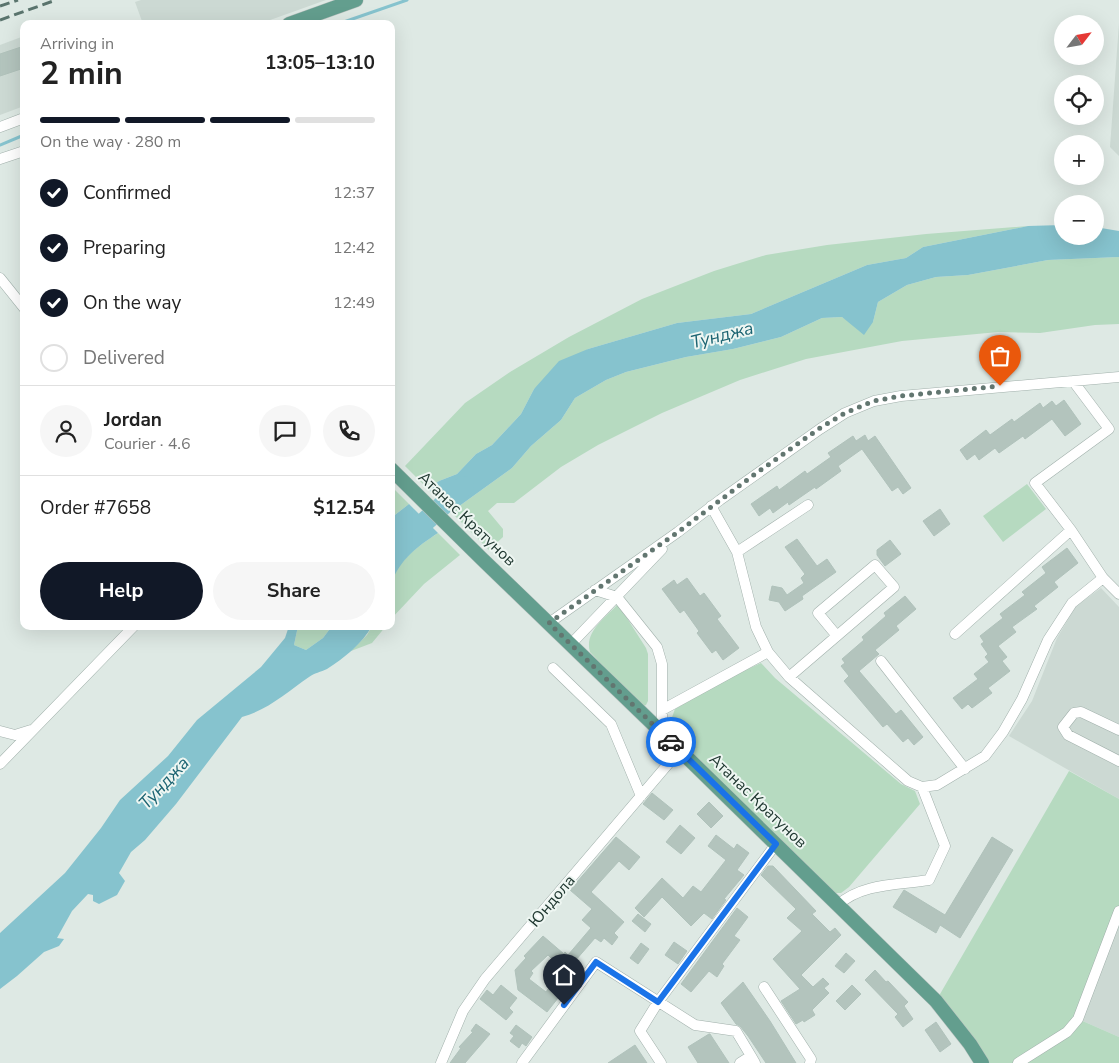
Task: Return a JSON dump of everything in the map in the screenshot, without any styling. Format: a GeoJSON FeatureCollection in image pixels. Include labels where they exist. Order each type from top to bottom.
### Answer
{"type":"FeatureCollection","features":[{"type":"Feature","properties":{"kind":"main road"},"geometry":{"type":"LineString","coordinates":[[300,20],[356,0]]}},
{"type":"Feature","properties":{"kind":"main road","name":"Атанас Кратунов"},"geometry":{"type":"LineString","coordinates":[[395,473],[936,1001],[970,1044],[982,1063]]}},
{"type":"Feature","properties":{"kind":"street"},"geometry":{"type":"LineString","coordinates":[[0,127],[20,120]]}},
{"type":"Feature","properties":{"kind":"street"},"geometry":{"type":"LineString","coordinates":[[0,159],[20,153]]}},
{"type":"Feature","properties":{"kind":"street"},"geometry":{"type":"LineString","coordinates":[[0,278],[20,303]]}},
{"type":"Feature","properties":{"kind":"street"},"geometry":{"type":"LineString","coordinates":[[549,623],[820,428],[845,413],[874,401],[945,391],[1119,377]]}},
{"type":"Feature","properties":{"kind":"street"},"geometry":{"type":"LineString","coordinates":[[1073,380],[1109,429],[1035,483],[1103,578],[1119,594]]}},
{"type":"Feature","properties":{"kind":"street"},"geometry":{"type":"LineString","coordinates":[[737,552],[808,505]]}},
{"type":"Feature","properties":{"kind":"street"},"geometry":{"type":"LineString","coordinates":[[711,506],[737,552],[756,627],[768,652],[789,677],[908,781],[922,786],[937,785],[985,756],[1022,699],[1048,640],[1072,604],[1103,578]]}},
{"type":"Feature","properties":{"kind":"street"},"geometry":{"type":"LineString","coordinates":[[955,634],[1070,530]]}},
{"type":"Feature","properties":{"kind":"street"},"geometry":{"type":"LineString","coordinates":[[571,644],[678,532]]}},
{"type":"Feature","properties":{"kind":"street"},"geometry":{"type":"LineString","coordinates":[[789,677],[894,588],[875,565],[818,613],[837,636]]}},
{"type":"Feature","properties":{"kind":"street"},"geometry":{"type":"LineString","coordinates":[[596,590],[617,597],[656,647],[662,664],[662,732]]}},
{"type":"Feature","properties":{"kind":"street"},"geometry":{"type":"LineString","coordinates":[[0,764],[130,630]]}},
{"type":"Feature","properties":{"kind":"street"},"geometry":{"type":"LineString","coordinates":[[662,710],[768,652]]}},
{"type":"Feature","properties":{"kind":"street"},"geometry":{"type":"LineString","coordinates":[[881,662],[965,769]]}},
{"type":"Feature","properties":{"kind":"street"},"geometry":{"type":"LineString","coordinates":[[553,668],[611,724],[641,796]]}},
{"type":"Feature","properties":{"kind":"street"},"geometry":{"type":"LineString","coordinates":[[1119,730],[1081,712],[1074,713],[1063,727],[1068,735],[1119,761]]}},
{"type":"Feature","properties":{"kind":"street"},"geometry":{"type":"LineString","coordinates":[[0,731],[15,735],[32,730]]}},
{"type":"Feature","properties":{"kind":"street","name":"Юндола"},"geometry":{"type":"LineString","coordinates":[[441,1063],[463,1011],[485,979],[680,750]]}},
{"type":"Feature","properties":{"kind":"street"},"geometry":{"type":"LineString","coordinates":[[838,905],[848,896],[864,890],[929,880],[944,846],[922,786]]}},
{"type":"Feature","properties":{"kind":"street"},"geometry":{"type":"LineString","coordinates":[[661,1063],[640,1031],[658,1002],[776,844]]}},
{"type":"Feature","properties":{"kind":"street"},"geometry":{"type":"LineString","coordinates":[[1018,1063],[1067,1032],[1078,1019],[1119,911]]}},
{"type":"Feature","properties":{"kind":"street"},"geometry":{"type":"LineString","coordinates":[[522,1063],[596,962],[695,1026],[736,1031],[753,1059],[740,1063]]}},
{"type":"Feature","properties":{"kind":"street"},"geometry":{"type":"LineString","coordinates":[[764,987],[811,1059],[810,1063]]}},
{"type":"Feature","properties":{"kind":"shaded area"},"geometry":{"type":"Polygon","coordinates":[[[141,0],[326,0],[270,20],[142,20],[135,2],[141,0]]]}},
{"type":"Feature","properties":{"kind":"shaded area"},"geometry":{"type":"Polygon","coordinates":[[[1119,23],[1119,156],[1110,147],[1119,23]]]}},
{"type":"Feature","properties":{"kind":"shaded area"},"geometry":{"type":"Polygon","coordinates":[[[20,38],[20,108],[0,115],[0,45],[20,38]]]}},
{"type":"Feature","properties":{"kind":"shaded area"},"geometry":{"type":"Polygon","coordinates":[[[1101,588],[1119,607],[1119,799],[1009,736],[1032,701],[1057,638],[1076,606],[1101,588]]]}},
{"type":"Feature","properties":{"kind":"shaded area"},"geometry":{"type":"Polygon","coordinates":[[[1119,911],[1119,1037],[1078,1019],[1119,911]]]}},
{"type":"Feature","properties":{"kind":"green space"},"geometry":{"type":"Polygon","coordinates":[[[1028,226],[923,247],[906,258],[867,265],[751,314],[677,323],[588,349],[534,389],[521,414],[492,445],[476,454],[457,474],[439,481],[428,489],[405,466],[465,403],[510,372],[569,337],[642,299],[714,271],[766,255],[827,245],[926,234],[1028,226]]]}},
{"type":"Feature","properties":{"kind":"green space"},"geometry":{"type":"Polygon","coordinates":[[[1119,257],[1119,324],[1095,325],[1040,333],[998,332],[902,341],[806,359],[740,380],[662,413],[598,445],[561,467],[514,503],[497,503],[488,511],[503,529],[503,537],[489,550],[451,512],[512,468],[531,446],[561,420],[575,398],[606,380],[626,372],[781,337],[822,318],[842,317],[853,324],[873,322],[878,302],[907,285],[936,277],[968,275],[1048,260],[1119,257]]]}},
{"type":"Feature","properties":{"kind":"green space"},"geometry":{"type":"Polygon","coordinates":[[[1027,484],[1046,509],[1003,542],[983,516],[1027,484]]]}},
{"type":"Feature","properties":{"kind":"green space"},"geometry":{"type":"Polygon","coordinates":[[[395,490],[409,504],[395,515],[395,490]]]}},
{"type":"Feature","properties":{"kind":"green space"},"geometry":{"type":"Polygon","coordinates":[[[438,533],[460,555],[424,584],[395,615],[395,573],[403,561],[438,533]]]}},
{"type":"Feature","properties":{"kind":"green space"},"geometry":{"type":"Polygon","coordinates":[[[618,604],[648,654],[648,701],[646,705],[641,707],[590,652],[590,638],[593,632],[618,604]]]}},
{"type":"Feature","properties":{"kind":"green space"},"geometry":{"type":"Polygon","coordinates":[[[297,630],[329,630],[323,638],[306,650],[294,645],[297,630]]]}},
{"type":"Feature","properties":{"kind":"green space"},"geometry":{"type":"Polygon","coordinates":[[[370,630],[383,630],[372,643],[351,651],[370,630]]]}},
{"type":"Feature","properties":{"kind":"green space"},"geometry":{"type":"Polygon","coordinates":[[[761,663],[775,678],[901,784],[915,791],[920,804],[849,887],[841,893],[831,893],[675,736],[671,720],[675,709],[726,679],[761,663]]]}},
{"type":"Feature","properties":{"kind":"green space"},"geometry":{"type":"Polygon","coordinates":[[[1069,771],[1119,799],[1119,911],[1078,1019],[1119,1037],[1119,1063],[982,1063],[936,1001],[1069,771]]]}},
{"type":"Feature","properties":{"kind":"water"},"geometry":{"type":"Polygon","coordinates":[[[1054,225],[1054,245],[1104,245],[1104,228],[1119,231],[1119,257],[1048,260],[968,275],[936,277],[907,285],[878,302],[873,322],[864,335],[842,317],[822,318],[781,337],[626,372],[606,380],[575,398],[561,420],[531,446],[512,468],[451,512],[428,489],[439,481],[457,474],[476,454],[492,445],[521,414],[534,389],[559,361],[588,349],[677,323],[751,314],[867,265],[906,258],[923,247],[1028,226],[1054,225]]]}},
{"type":"Feature","properties":{"kind":"water"},"geometry":{"type":"Polygon","coordinates":[[[409,504],[438,533],[410,554],[395,575],[395,515],[409,504]]]}},
{"type":"Feature","properties":{"kind":"water"},"geometry":{"type":"Polygon","coordinates":[[[288,630],[297,630],[294,645],[306,650],[323,638],[329,630],[370,630],[358,645],[333,665],[311,676],[269,705],[242,717],[176,804],[145,840],[131,852],[119,873],[125,881],[117,895],[99,904],[93,901],[93,895],[88,894],[72,911],[57,938],[64,939],[59,946],[44,952],[0,989],[0,933],[65,873],[101,828],[120,800],[168,756],[197,720],[261,667],[285,638],[288,630]]]}},
{"type":"Feature","properties":{"kind":"building"},"geometry":{"type":"Polygon","coordinates":[[[20,47],[20,69],[0,76],[0,54],[20,47]]]}},
{"type":"Feature","properties":{"kind":"building"},"geometry":{"type":"Polygon","coordinates":[[[1064,400],[1081,424],[1065,436],[1052,419],[1025,439],[1023,436],[999,453],[995,448],[979,460],[975,454],[967,460],[960,450],[986,430],[990,435],[1012,419],[1014,422],[1040,403],[1043,408],[1052,401],[1056,406],[1064,400]]]}},
{"type":"Feature","properties":{"kind":"building"},"geometry":{"type":"Polygon","coordinates":[[[865,435],[868,441],[875,436],[911,488],[903,494],[898,487],[892,491],[862,449],[838,466],[841,471],[816,489],[815,487],[789,505],[788,502],[773,513],[770,508],[759,516],[751,504],[777,486],[779,490],[805,471],[807,474],[831,457],[828,453],[853,436],[856,441],[865,435]]]}},
{"type":"Feature","properties":{"kind":"building"},"geometry":{"type":"Polygon","coordinates":[[[940,509],[950,524],[934,536],[923,521],[940,509]]]}},
{"type":"Feature","properties":{"kind":"building"},"geometry":{"type":"Polygon","coordinates":[[[797,539],[817,566],[827,559],[836,572],[802,596],[803,599],[785,611],[779,602],[769,600],[772,586],[782,588],[787,595],[804,583],[801,578],[805,574],[785,547],[797,539]]]}},
{"type":"Feature","properties":{"kind":"building"},"geometry":{"type":"Polygon","coordinates":[[[890,540],[901,554],[885,566],[877,555],[877,550],[890,540]]]}},
{"type":"Feature","properties":{"kind":"building"},"geometry":{"type":"Polygon","coordinates":[[[1067,548],[1078,563],[1054,582],[1058,587],[1034,606],[1037,609],[1012,627],[1016,632],[998,646],[1007,657],[1002,661],[1010,671],[988,688],[992,693],[972,708],[968,704],[962,709],[953,698],[978,679],[974,674],[989,662],[985,657],[988,654],[981,644],[984,642],[980,636],[1003,618],[1000,614],[1025,595],[1022,592],[1046,573],[1042,567],[1067,548]]]}},
{"type":"Feature","properties":{"kind":"building"},"geometry":{"type":"Polygon","coordinates":[[[687,578],[700,596],[704,593],[721,616],[717,619],[739,648],[723,660],[716,650],[712,653],[697,633],[699,631],[684,610],[680,613],[662,589],[674,580],[677,585],[687,578]]]}},
{"type":"Feature","properties":{"kind":"building"},"geometry":{"type":"Polygon","coordinates":[[[905,596],[916,609],[896,626],[899,630],[875,650],[879,654],[859,671],[896,714],[901,710],[923,737],[914,745],[908,738],[903,742],[887,724],[883,727],[844,681],[849,676],[841,666],[845,663],[842,659],[864,640],[862,637],[886,616],[884,613],[905,596]]]}},
{"type":"Feature","properties":{"kind":"building"},"geometry":{"type":"Polygon","coordinates":[[[652,793],[673,810],[664,820],[643,804],[652,793]]]}},
{"type":"Feature","properties":{"kind":"building"},"geometry":{"type":"Polygon","coordinates":[[[709,802],[723,816],[711,828],[697,814],[709,802]]]}},
{"type":"Feature","properties":{"kind":"building"},"geometry":{"type":"Polygon","coordinates":[[[680,825],[695,838],[681,854],[666,842],[680,825]]]}},
{"type":"Feature","properties":{"kind":"building"},"geometry":{"type":"Polygon","coordinates":[[[716,835],[734,849],[737,844],[749,853],[737,870],[744,875],[724,899],[726,900],[712,919],[704,913],[691,926],[662,897],[644,917],[635,908],[662,878],[683,898],[693,886],[701,892],[726,860],[708,846],[716,835]]]}},
{"type":"Feature","properties":{"kind":"building"},"geometry":{"type":"Polygon","coordinates":[[[616,837],[640,857],[629,870],[619,861],[591,892],[624,922],[614,933],[618,937],[612,945],[604,938],[601,942],[595,938],[575,961],[579,964],[563,988],[566,991],[547,1012],[518,990],[515,970],[526,958],[524,956],[543,936],[564,954],[565,952],[568,955],[591,928],[582,920],[592,909],[570,890],[616,837]],[[548,955],[531,971],[533,973],[529,979],[546,992],[562,969],[548,955]]]}},
{"type":"Feature","properties":{"kind":"building"},"geometry":{"type":"Polygon","coordinates":[[[992,837],[1013,850],[960,938],[940,925],[936,933],[893,907],[904,890],[945,915],[992,837]]]}},
{"type":"Feature","properties":{"kind":"building"},"geometry":{"type":"Polygon","coordinates":[[[768,866],[773,866],[816,911],[812,914],[830,932],[835,928],[841,935],[801,975],[813,987],[823,978],[829,984],[824,988],[829,993],[812,1010],[815,1015],[804,1022],[803,1020],[796,1024],[781,1001],[800,989],[773,959],[802,931],[787,918],[796,909],[761,875],[768,866]]]}},
{"type":"Feature","properties":{"kind":"building"},"geometry":{"type":"Polygon","coordinates":[[[737,908],[748,917],[734,936],[740,940],[722,964],[724,966],[717,977],[709,971],[691,992],[681,984],[737,908]]]}},
{"type":"Feature","properties":{"kind":"building"},"geometry":{"type":"Polygon","coordinates":[[[638,914],[651,924],[645,932],[632,921],[638,914]]]}},
{"type":"Feature","properties":{"kind":"building"},"geometry":{"type":"Polygon","coordinates":[[[674,942],[687,951],[678,964],[665,955],[674,942]]]}},
{"type":"Feature","properties":{"kind":"building"},"geometry":{"type":"Polygon","coordinates":[[[641,943],[649,949],[638,964],[630,958],[641,943]]]}},
{"type":"Feature","properties":{"kind":"building"},"geometry":{"type":"Polygon","coordinates":[[[846,953],[855,961],[844,973],[835,966],[846,953]]]}},
{"type":"Feature","properties":{"kind":"building"},"geometry":{"type":"Polygon","coordinates":[[[875,970],[908,1002],[904,1006],[913,1019],[903,1027],[895,1017],[898,1014],[865,980],[875,970]]]}},
{"type":"Feature","properties":{"kind":"building"},"geometry":{"type":"Polygon","coordinates":[[[743,982],[796,1063],[766,1063],[748,1036],[736,1024],[721,1003],[743,982]]]}},
{"type":"Feature","properties":{"kind":"building"},"geometry":{"type":"Polygon","coordinates":[[[501,985],[517,998],[509,1008],[513,1012],[506,1020],[480,999],[487,990],[493,995],[501,985]]]}},
{"type":"Feature","properties":{"kind":"building"},"geometry":{"type":"Polygon","coordinates":[[[852,985],[861,994],[845,1010],[836,1001],[852,985]]]}},
{"type":"Feature","properties":{"kind":"building"},"geometry":{"type":"Polygon","coordinates":[[[936,1022],[951,1044],[940,1052],[925,1030],[936,1022]]]}},
{"type":"Feature","properties":{"kind":"building"},"geometry":{"type":"Polygon","coordinates":[[[476,1024],[490,1034],[465,1063],[450,1063],[461,1048],[459,1047],[473,1032],[471,1031],[476,1024]]]}},
{"type":"Feature","properties":{"kind":"building"},"geometry":{"type":"Polygon","coordinates":[[[516,1025],[532,1037],[526,1046],[522,1043],[519,1048],[510,1041],[514,1036],[510,1033],[516,1025]]]}},
{"type":"Feature","properties":{"kind":"building"},"geometry":{"type":"Polygon","coordinates":[[[709,1034],[729,1063],[698,1063],[688,1047],[709,1034]]]}},
{"type":"Feature","properties":{"kind":"building"},"geometry":{"type":"Polygon","coordinates":[[[635,1045],[647,1063],[608,1063],[635,1045]]]}},
{"type":"Feature","properties":{"kind":"waterway"},"geometry":{"type":"LineString","coordinates":[[350,20],[407,0]]}},
{"type":"Feature","properties":{"kind":"waterway"},"geometry":{"type":"LineString","coordinates":[[0,145],[20,137]]}},
{"type":"Feature","properties":{"kind":"waterway","name":"Тунджа"},"geometry":{"type":"LineString","coordinates":[[395,554],[407,538],[464,486]]}},
{"type":"Feature","properties":{"kind":"railway"},"geometry":{"type":"LineString","coordinates":[[0,6],[18,0]]}},
{"type":"Feature","properties":{"kind":"railway"},"geometry":{"type":"LineString","coordinates":[[0,20],[56,0]]}},
{"type":"Feature","properties":{"kind":"way so far"},"geometry":{"type":"LineString","coordinates":[[671,742],[549,623],[820,428],[845,413],[874,401],[901,396],[1000,386]]}},
{"type":"Feature","properties":{"kind":"route"},"geometry":{"type":"LineString","coordinates":[[564,1005],[596,962],[658,1002],[776,844],[671,742]]}}]}
